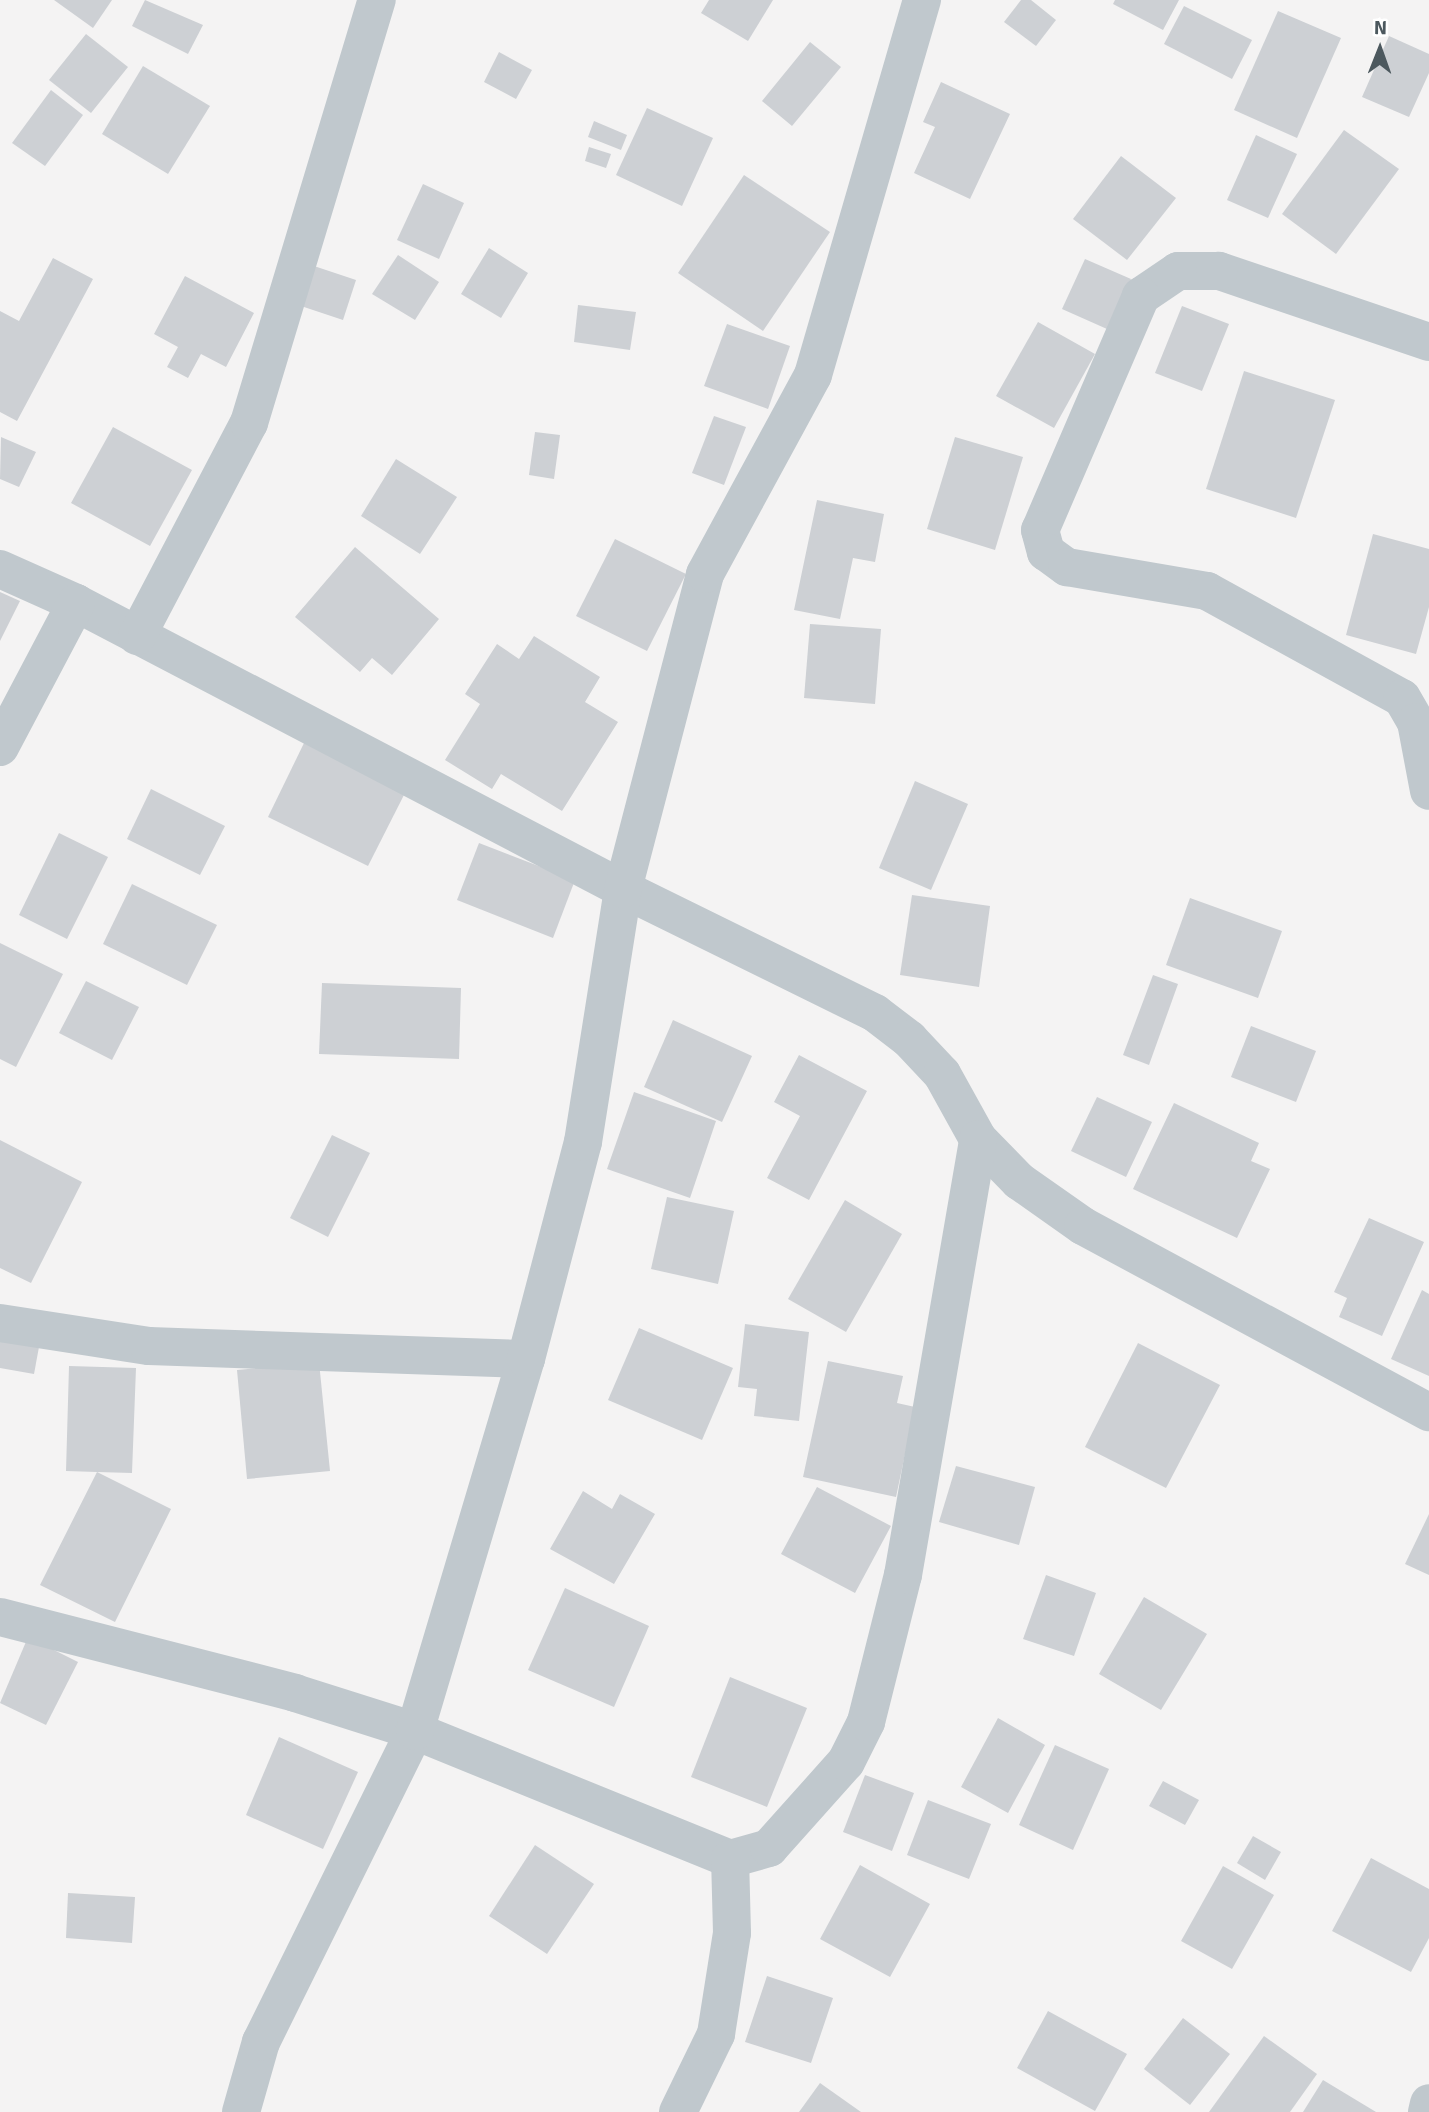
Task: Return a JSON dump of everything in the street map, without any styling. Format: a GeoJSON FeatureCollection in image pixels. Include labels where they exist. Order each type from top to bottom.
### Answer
{"type":"FeatureCollection","features":[{"type":"Feature","properties":{"kind":"street"},"geometry":{"type":"LineString","coordinates":[[138,636],[249,424],[377,0]]}},
{"type":"Feature","properties":{"kind":"street"},"geometry":{"type":"LineString","coordinates":[[241,2112],[261,2042],[415,1731],[526,1359],[583,1142],[623,889],[705,575],[813,375],[922,0]]}},
{"type":"Feature","properties":{"kind":"street"},"geometry":{"type":"LineString","coordinates":[[1429,342],[1219,271],[1178,271],[1141,296],[1040,530],[1046,552],[1067,567],[1207,591],[1402,698],[1416,722],[1429,791]]}},
{"type":"Feature","properties":{"kind":"street"},"geometry":{"type":"LineString","coordinates":[[0,569],[76,603],[623,889],[875,1013],[909,1039],[942,1074],[978,1139],[1019,1181],[1083,1226],[1429,1412]]}},
{"type":"Feature","properties":{"kind":"street"},"geometry":{"type":"LineString","coordinates":[[0,747],[76,603]]}},
{"type":"Feature","properties":{"kind":"street"},"geometry":{"type":"LineString","coordinates":[[0,1617],[295,1693],[415,1731],[730,1859],[769,1848],[846,1762],[866,1722],[903,1575],[978,1139]]}},
{"type":"Feature","properties":{"kind":"street"},"geometry":{"type":"LineString","coordinates":[[0,1323],[149,1346],[526,1359]]}},
{"type":"Feature","properties":{"kind":"street"},"geometry":{"type":"LineString","coordinates":[[678,2112],[716,2034],[732,1933],[730,1859]]}},
{"type":"Feature","properties":{"kind":"street"},"geometry":{"type":"LineString","coordinates":[[1426,2112],[1429,2103]]}},
{"type":"Feature","properties":{"kind":"building"},"geometry":{"type":"Polygon","coordinates":[[[54,0],[112,0],[93,28],[54,0]]]}},
{"type":"Feature","properties":{"kind":"building"},"geometry":{"type":"Polygon","coordinates":[[[145,0],[203,25],[188,54],[132,26],[145,0]]]}},
{"type":"Feature","properties":{"kind":"building"},"geometry":{"type":"Polygon","coordinates":[[[709,0],[773,0],[748,41],[701,13],[709,0]]]}},
{"type":"Feature","properties":{"kind":"building"},"geometry":{"type":"Polygon","coordinates":[[[1021,0],[1031,0],[1056,20],[1036,46],[1004,22],[1021,0]]]}},
{"type":"Feature","properties":{"kind":"building"},"geometry":{"type":"Polygon","coordinates":[[[1115,0],[1179,0],[1163,30],[1113,4],[1115,0]]]}},
{"type":"Feature","properties":{"kind":"building"},"geometry":{"type":"Polygon","coordinates":[[[1184,6],[1252,40],[1232,79],[1164,44],[1184,6]]]}},
{"type":"Feature","properties":{"kind":"building"},"geometry":{"type":"Polygon","coordinates":[[[1278,11],[1341,38],[1297,138],[1234,110],[1278,11]]]}},
{"type":"Feature","properties":{"kind":"building"},"geometry":{"type":"Polygon","coordinates":[[[86,34],[128,67],[91,113],[49,80],[86,34]]]}},
{"type":"Feature","properties":{"kind":"building"},"geometry":{"type":"Polygon","coordinates":[[[1389,36],[1429,54],[1429,73],[1409,117],[1362,97],[1389,36]]]}},
{"type":"Feature","properties":{"kind":"building"},"geometry":{"type":"Polygon","coordinates":[[[810,42],[841,67],[792,126],[762,101],[810,42]]]}},
{"type":"Feature","properties":{"kind":"building"},"geometry":{"type":"Polygon","coordinates":[[[499,52],[532,70],[516,99],[484,82],[499,52]]]}},
{"type":"Feature","properties":{"kind":"building"},"geometry":{"type":"Polygon","coordinates":[[[143,66],[210,106],[168,174],[102,134],[143,66]]]}},
{"type":"Feature","properties":{"kind":"building"},"geometry":{"type":"Polygon","coordinates":[[[941,82],[1010,114],[970,199],[914,173],[935,127],[923,122],[941,82]]]}},
{"type":"Feature","properties":{"kind":"building"},"geometry":{"type":"Polygon","coordinates":[[[51,90],[83,115],[45,166],[12,143],[51,90]]]}},
{"type":"Feature","properties":{"kind":"building"},"geometry":{"type":"Polygon","coordinates":[[[647,108],[713,138],[682,206],[616,175],[647,108]]]}},
{"type":"Feature","properties":{"kind":"building"},"geometry":{"type":"Polygon","coordinates":[[[594,121],[627,135],[621,150],[588,137],[594,121]]]}},
{"type":"Feature","properties":{"kind":"building"},"geometry":{"type":"Polygon","coordinates":[[[1344,130],[1399,169],[1336,254],[1282,214],[1344,130]]]}},
{"type":"Feature","properties":{"kind":"building"},"geometry":{"type":"Polygon","coordinates":[[[1256,135],[1297,154],[1268,218],[1227,200],[1256,135]]]}},
{"type":"Feature","properties":{"kind":"building"},"geometry":{"type":"Polygon","coordinates":[[[589,147],[611,154],[606,168],[585,161],[589,147]]]}},
{"type":"Feature","properties":{"kind":"building"},"geometry":{"type":"Polygon","coordinates":[[[1121,156],[1176,198],[1127,260],[1073,219],[1121,156]]]}},
{"type":"Feature","properties":{"kind":"building"},"geometry":{"type":"Polygon","coordinates":[[[744,175],[830,232],[763,331],[678,273],[744,175]]]}},
{"type":"Feature","properties":{"kind":"building"},"geometry":{"type":"Polygon","coordinates":[[[423,184],[464,203],[439,259],[397,240],[423,184]]]}},
{"type":"Feature","properties":{"kind":"building"},"geometry":{"type":"Polygon","coordinates":[[[489,248],[528,273],[501,318],[461,294],[489,248]]]}},
{"type":"Feature","properties":{"kind":"building"},"geometry":{"type":"Polygon","coordinates":[[[398,255],[439,282],[415,320],[372,294],[398,255]]]}},
{"type":"Feature","properties":{"kind":"building"},"geometry":{"type":"Polygon","coordinates":[[[53,258],[93,279],[17,421],[0,412],[0,311],[19,321],[53,258]]]}},
{"type":"Feature","properties":{"kind":"building"},"geometry":{"type":"Polygon","coordinates":[[[1085,259],[1131,279],[1107,329],[1062,309],[1085,259]]]}},
{"type":"Feature","properties":{"kind":"building"},"geometry":{"type":"Polygon","coordinates":[[[311,265],[356,280],[343,320],[298,305],[311,265]]]}},
{"type":"Feature","properties":{"kind":"building"},"geometry":{"type":"Polygon","coordinates":[[[185,276],[254,313],[226,367],[201,354],[188,378],[167,367],[178,347],[154,334],[185,276]]]}},
{"type":"Feature","properties":{"kind":"building"},"geometry":{"type":"Polygon","coordinates":[[[578,305],[636,312],[630,350],[574,342],[578,305]]]}},
{"type":"Feature","properties":{"kind":"building"},"geometry":{"type":"Polygon","coordinates":[[[1182,306],[1229,324],[1202,391],[1155,373],[1182,306]]]}},
{"type":"Feature","properties":{"kind":"building"},"geometry":{"type":"Polygon","coordinates":[[[1038,322],[1095,354],[1054,428],[996,396],[1038,322]]]}},
{"type":"Feature","properties":{"kind":"building"},"geometry":{"type":"Polygon","coordinates":[[[727,324],[790,346],[768,409],[704,386],[727,324]]]}},
{"type":"Feature","properties":{"kind":"building"},"geometry":{"type":"Polygon","coordinates":[[[1244,371],[1335,400],[1296,518],[1206,489],[1244,371]]]}},
{"type":"Feature","properties":{"kind":"building"},"geometry":{"type":"Polygon","coordinates":[[[714,416],[746,427],[724,485],[692,473],[714,416]]]}},
{"type":"Feature","properties":{"kind":"building"},"geometry":{"type":"Polygon","coordinates":[[[113,427],[192,470],[150,546],[71,503],[113,427]]]}},
{"type":"Feature","properties":{"kind":"building"},"geometry":{"type":"Polygon","coordinates":[[[535,432],[560,435],[554,479],[529,475],[535,432]]]}},
{"type":"Feature","properties":{"kind":"building"},"geometry":{"type":"Polygon","coordinates":[[[1,437],[36,452],[19,487],[0,479],[1,437]]]}},
{"type":"Feature","properties":{"kind":"building"},"geometry":{"type":"Polygon","coordinates":[[[955,437],[1023,457],[995,550],[927,529],[955,437]]]}},
{"type":"Feature","properties":{"kind":"building"},"geometry":{"type":"Polygon","coordinates":[[[396,459],[457,497],[420,554],[361,516],[396,459]]]}},
{"type":"Feature","properties":{"kind":"building"},"geometry":{"type":"Polygon","coordinates":[[[817,500],[884,514],[875,562],[853,558],[840,619],[794,610],[817,500]]]}},
{"type":"Feature","properties":{"kind":"building"},"geometry":{"type":"Polygon","coordinates":[[[1373,534],[1429,549],[1429,607],[1416,654],[1346,635],[1373,534]]]}},
{"type":"Feature","properties":{"kind":"building"},"geometry":{"type":"Polygon","coordinates":[[[615,539],[686,574],[647,651],[576,616],[615,539]]]}},
{"type":"Feature","properties":{"kind":"building"},"geometry":{"type":"Polygon","coordinates":[[[355,547],[439,619],[392,675],[372,658],[360,672],[295,617],[355,547]]]}},
{"type":"Feature","properties":{"kind":"building"},"geometry":{"type":"Polygon","coordinates":[[[0,592],[20,601],[0,641],[0,592]]]}},
{"type":"Feature","properties":{"kind":"building"},"geometry":{"type":"Polygon","coordinates":[[[810,624],[881,629],[875,704],[804,698],[810,624]]]}},
{"type":"Feature","properties":{"kind":"building"},"geometry":{"type":"Polygon","coordinates":[[[534,636],[600,677],[585,702],[618,722],[562,811],[501,774],[492,789],[445,760],[480,704],[465,694],[497,644],[519,659],[534,636]]]}},
{"type":"Feature","properties":{"kind":"building"},"geometry":{"type":"Polygon","coordinates":[[[305,741],[406,791],[368,866],[268,817],[305,741]]]}},
{"type":"Feature","properties":{"kind":"building"},"geometry":{"type":"Polygon","coordinates":[[[915,781],[968,804],[931,890],[879,868],[915,781]]]}},
{"type":"Feature","properties":{"kind":"building"},"geometry":{"type":"Polygon","coordinates":[[[151,789],[225,826],[200,875],[127,839],[151,789]]]}},
{"type":"Feature","properties":{"kind":"building"},"geometry":{"type":"Polygon","coordinates":[[[59,833],[108,857],[67,939],[19,915],[59,833]]]}},
{"type":"Feature","properties":{"kind":"building"},"geometry":{"type":"Polygon","coordinates":[[[479,843],[575,880],[553,938],[457,900],[479,843]]]}},
{"type":"Feature","properties":{"kind":"building"},"geometry":{"type":"Polygon","coordinates":[[[132,884],[217,925],[187,985],[103,944],[132,884]]]}},
{"type":"Feature","properties":{"kind":"building"},"geometry":{"type":"Polygon","coordinates":[[[912,895],[990,906],[979,987],[900,975],[912,895]]]}},
{"type":"Feature","properties":{"kind":"building"},"geometry":{"type":"Polygon","coordinates":[[[1190,898],[1282,931],[1258,998],[1166,965],[1190,898]]]}},
{"type":"Feature","properties":{"kind":"building"},"geometry":{"type":"Polygon","coordinates":[[[0,943],[63,974],[16,1067],[0,1059],[0,943]]]}},
{"type":"Feature","properties":{"kind":"building"},"geometry":{"type":"Polygon","coordinates":[[[1153,975],[1178,984],[1149,1065],[1123,1055],[1153,975]]]}},
{"type":"Feature","properties":{"kind":"building"},"geometry":{"type":"Polygon","coordinates":[[[86,981],[139,1007],[112,1060],[59,1033],[86,981]]]}},
{"type":"Feature","properties":{"kind":"building"},"geometry":{"type":"Polygon","coordinates":[[[322,983],[461,988],[459,1059],[319,1054],[322,983]]]}},
{"type":"Feature","properties":{"kind":"building"},"geometry":{"type":"Polygon","coordinates":[[[673,1020],[752,1056],[722,1122],[644,1087],[673,1020]]]}},
{"type":"Feature","properties":{"kind":"building"},"geometry":{"type":"Polygon","coordinates":[[[1251,1026],[1316,1051],[1296,1102],[1231,1077],[1251,1026]]]}},
{"type":"Feature","properties":{"kind":"building"},"geometry":{"type":"Polygon","coordinates":[[[799,1055],[867,1091],[809,1200],[767,1178],[800,1116],[774,1102],[799,1055]]]}},
{"type":"Feature","properties":{"kind":"building"},"geometry":{"type":"Polygon","coordinates":[[[634,1092],[716,1121],[690,1198],[607,1169],[634,1092]]]}},
{"type":"Feature","properties":{"kind":"building"},"geometry":{"type":"Polygon","coordinates":[[[1097,1097],[1152,1122],[1126,1177],[1071,1151],[1097,1097]]]}},
{"type":"Feature","properties":{"kind":"building"},"geometry":{"type":"Polygon","coordinates":[[[1174,1103],[1259,1143],[1251,1161],[1270,1169],[1237,1238],[1133,1189],[1174,1103]]]}},
{"type":"Feature","properties":{"kind":"building"},"geometry":{"type":"Polygon","coordinates":[[[332,1135],[370,1153],[328,1237],[290,1218],[332,1135]]]}},
{"type":"Feature","properties":{"kind":"building"},"geometry":{"type":"Polygon","coordinates":[[[0,1140],[82,1182],[31,1283],[0,1268],[0,1140]]]}},
{"type":"Feature","properties":{"kind":"building"},"geometry":{"type":"Polygon","coordinates":[[[667,1197],[734,1211],[718,1284],[651,1269],[667,1197]]]}},
{"type":"Feature","properties":{"kind":"building"},"geometry":{"type":"Polygon","coordinates":[[[845,1200],[902,1234],[846,1332],[788,1299],[845,1200]]]}},
{"type":"Feature","properties":{"kind":"building"},"geometry":{"type":"Polygon","coordinates":[[[1369,1218],[1424,1242],[1382,1336],[1339,1317],[1347,1298],[1334,1292],[1369,1218]]]}},
{"type":"Feature","properties":{"kind":"building"},"geometry":{"type":"Polygon","coordinates":[[[1422,1290],[1429,1294],[1429,1376],[1391,1359],[1422,1290]]]}},
{"type":"Feature","properties":{"kind":"building"},"geometry":{"type":"Polygon","coordinates":[[[745,1324],[809,1332],[799,1421],[754,1416],[757,1389],[738,1387],[745,1324]]]}},
{"type":"Feature","properties":{"kind":"building"},"geometry":{"type":"Polygon","coordinates":[[[639,1328],[733,1368],[702,1440],[608,1400],[639,1328]]]}},
{"type":"Feature","properties":{"kind":"building"},"geometry":{"type":"Polygon","coordinates":[[[0,1329],[41,1336],[34,1374],[0,1368],[0,1329]]]}},
{"type":"Feature","properties":{"kind":"building"},"geometry":{"type":"Polygon","coordinates":[[[1138,1343],[1220,1385],[1166,1488],[1085,1447],[1138,1343]]]}},
{"type":"Feature","properties":{"kind":"building"},"geometry":{"type":"Polygon","coordinates":[[[828,1361],[903,1376],[897,1403],[915,1407],[896,1497],[803,1477],[828,1361]]]}},
{"type":"Feature","properties":{"kind":"building"},"geometry":{"type":"Polygon","coordinates":[[[319,1362],[330,1471],[247,1479],[237,1370],[319,1362]]]}},
{"type":"Feature","properties":{"kind":"building"},"geometry":{"type":"Polygon","coordinates":[[[69,1366],[136,1368],[132,1473],[66,1471],[69,1366]]]}},
{"type":"Feature","properties":{"kind":"building"},"geometry":{"type":"Polygon","coordinates":[[[956,1466],[1035,1487],[1019,1545],[939,1522],[956,1466]]]}},
{"type":"Feature","properties":{"kind":"building"},"geometry":{"type":"Polygon","coordinates":[[[97,1472],[171,1509],[115,1622],[40,1585],[97,1472]]]}},
{"type":"Feature","properties":{"kind":"building"},"geometry":{"type":"Polygon","coordinates":[[[817,1487],[891,1526],[855,1593],[781,1554],[817,1487]]]}},
{"type":"Feature","properties":{"kind":"building"},"geometry":{"type":"Polygon","coordinates":[[[583,1491],[612,1509],[620,1494],[655,1514],[614,1584],[550,1549],[583,1491]]]}},
{"type":"Feature","properties":{"kind":"building"},"geometry":{"type":"Polygon","coordinates":[[[1429,1514],[1429,1575],[1405,1564],[1429,1514]]]}},
{"type":"Feature","properties":{"kind":"building"},"geometry":{"type":"Polygon","coordinates":[[[1046,1575],[1096,1593],[1074,1656],[1023,1639],[1046,1575]]]}},
{"type":"Feature","properties":{"kind":"building"},"geometry":{"type":"Polygon","coordinates":[[[565,1588],[649,1626],[614,1707],[528,1670],[565,1588]]]}},
{"type":"Feature","properties":{"kind":"building"},"geometry":{"type":"Polygon","coordinates":[[[1144,1597],[1207,1634],[1161,1710],[1099,1674],[1144,1597]]]}},
{"type":"Feature","properties":{"kind":"building"},"geometry":{"type":"Polygon","coordinates":[[[28,1637],[78,1662],[46,1725],[0,1703],[28,1637]]]}},
{"type":"Feature","properties":{"kind":"building"},"geometry":{"type":"Polygon","coordinates":[[[730,1677],[807,1708],[767,1807],[691,1777],[730,1677]]]}},
{"type":"Feature","properties":{"kind":"building"},"geometry":{"type":"Polygon","coordinates":[[[998,1718],[1045,1745],[1008,1813],[961,1787],[998,1718]]]}},
{"type":"Feature","properties":{"kind":"building"},"geometry":{"type":"Polygon","coordinates":[[[279,1737],[358,1772],[323,1849],[246,1815],[279,1737]]]}},
{"type":"Feature","properties":{"kind":"building"},"geometry":{"type":"Polygon","coordinates":[[[1055,1745],[1109,1769],[1073,1850],[1019,1825],[1055,1745]]]}},
{"type":"Feature","properties":{"kind":"building"},"geometry":{"type":"Polygon","coordinates":[[[865,1775],[914,1793],[892,1851],[843,1832],[865,1775]]]}},
{"type":"Feature","properties":{"kind":"building"},"geometry":{"type":"Polygon","coordinates":[[[1163,1781],[1199,1800],[1185,1825],[1149,1806],[1163,1781]]]}},
{"type":"Feature","properties":{"kind":"building"},"geometry":{"type":"Polygon","coordinates":[[[928,1800],[991,1824],[969,1879],[907,1855],[928,1800]]]}},
{"type":"Feature","properties":{"kind":"building"},"geometry":{"type":"Polygon","coordinates":[[[1253,1836],[1281,1852],[1265,1880],[1237,1863],[1253,1836]]]}},
{"type":"Feature","properties":{"kind":"building"},"geometry":{"type":"Polygon","coordinates":[[[535,1845],[594,1884],[547,1954],[489,1916],[535,1845]]]}},
{"type":"Feature","properties":{"kind":"building"},"geometry":{"type":"Polygon","coordinates":[[[1371,1858],[1429,1889],[1429,1938],[1411,1972],[1332,1931],[1371,1858]]]}},
{"type":"Feature","properties":{"kind":"building"},"geometry":{"type":"Polygon","coordinates":[[[860,1865],[930,1904],[890,1977],[820,1939],[860,1865]]]}},
{"type":"Feature","properties":{"kind":"building"},"geometry":{"type":"Polygon","coordinates":[[[1223,1866],[1274,1895],[1232,1969],[1181,1941],[1223,1866]]]}},
{"type":"Feature","properties":{"kind":"building"},"geometry":{"type":"Polygon","coordinates":[[[68,1893],[135,1897],[132,1943],[66,1938],[68,1893]]]}},
{"type":"Feature","properties":{"kind":"building"},"geometry":{"type":"Polygon","coordinates":[[[767,1976],[833,1998],[811,2063],[745,2042],[767,1976]]]}},
{"type":"Feature","properties":{"kind":"building"},"geometry":{"type":"Polygon","coordinates":[[[1048,2011],[1127,2054],[1095,2111],[1017,2068],[1048,2011]]]}},
{"type":"Feature","properties":{"kind":"building"},"geometry":{"type":"Polygon","coordinates":[[[1183,2018],[1230,2054],[1190,2105],[1144,2069],[1183,2018]]]}},
{"type":"Feature","properties":{"kind":"building"},"geometry":{"type":"Polygon","coordinates":[[[1264,2036],[1317,2074],[1290,2112],[1209,2112],[1264,2036]]]}},
{"type":"Feature","properties":{"kind":"building"},"geometry":{"type":"Polygon","coordinates":[[[1323,2080],[1376,2112],[1303,2112],[1323,2080]]]}},
{"type":"Feature","properties":{"kind":"building"},"geometry":{"type":"Polygon","coordinates":[[[820,2083],[861,2112],[799,2112],[820,2083]]]}}]}
